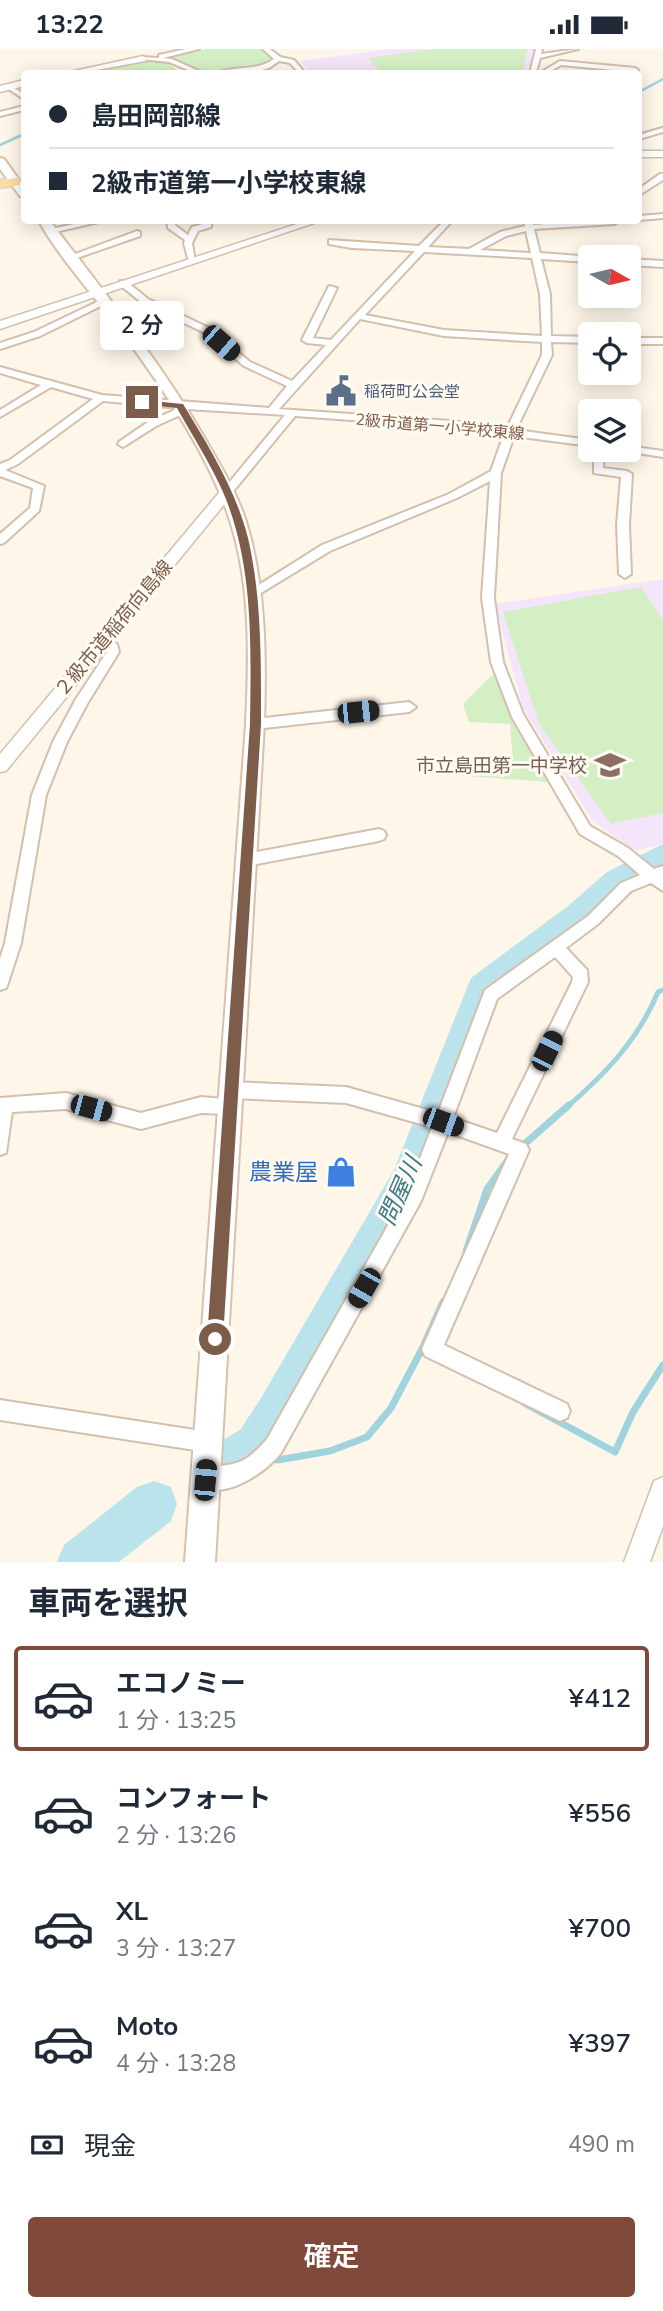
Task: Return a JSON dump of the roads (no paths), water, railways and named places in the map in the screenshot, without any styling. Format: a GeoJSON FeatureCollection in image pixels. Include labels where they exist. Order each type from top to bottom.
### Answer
{"type":"FeatureCollection","features":[{"type":"Feature","properties":{"kind":"main road"},"geometry":{"type":"LineString","coordinates":[[2,168],[20,181]]}},
{"type":"Feature","properties":{"kind":"main road"},"geometry":{"type":"LineString","coordinates":[[0,184],[20,181]]}},
{"type":"Feature","properties":{"kind":"main road"},"geometry":{"type":"LineString","coordinates":[[48,225],[181,408],[228,492],[243,538],[257,634],[255,724],[200,1562]]}},
{"type":"Feature","properties":{"kind":"street"},"geometry":{"type":"LineString","coordinates":[[85,70],[198,49]]}},
{"type":"Feature","properties":{"kind":"street"},"geometry":{"type":"LineString","coordinates":[[265,49],[278,59]]}},
{"type":"Feature","properties":{"kind":"street"},"geometry":{"type":"LineString","coordinates":[[275,49],[299,70]]}},
{"type":"Feature","properties":{"kind":"street"},"geometry":{"type":"LineString","coordinates":[[534,70],[539,52],[575,49]]}},
{"type":"Feature","properties":{"kind":"street"},"geometry":{"type":"LineString","coordinates":[[143,59],[170,60],[193,70]]}},
{"type":"Feature","properties":{"kind":"street"},"geometry":{"type":"LineString","coordinates":[[242,70],[264,67],[278,59],[289,59]]}},
{"type":"Feature","properties":{"kind":"street"},"geometry":{"type":"LineString","coordinates":[[548,70],[560,63],[635,70]]}},
{"type":"Feature","properties":{"kind":"street"},"geometry":{"type":"LineString","coordinates":[[586,65],[590,70]]}},
{"type":"Feature","properties":{"kind":"street"},"geometry":{"type":"LineString","coordinates":[[4,88],[21,84]]}},
{"type":"Feature","properties":{"kind":"street"},"geometry":{"type":"LineString","coordinates":[[4,88],[21,96]]}},
{"type":"Feature","properties":{"kind":"street"},"geometry":{"type":"LineString","coordinates":[[0,114],[21,110]]}},
{"type":"Feature","properties":{"kind":"street"},"geometry":{"type":"LineString","coordinates":[[642,136],[663,130]]}},
{"type":"Feature","properties":{"kind":"street"},"geometry":{"type":"LineString","coordinates":[[642,154],[663,154]]}},
{"type":"Feature","properties":{"kind":"street"},"geometry":{"type":"LineString","coordinates":[[642,191],[663,176]]}},
{"type":"Feature","properties":{"kind":"street"},"geometry":{"type":"LineString","coordinates":[[642,219],[663,216]]}},
{"type":"Feature","properties":{"kind":"street"},"geometry":{"type":"LineString","coordinates":[[171,224],[190,240]]}},
{"type":"Feature","properties":{"kind":"street"},"geometry":{"type":"LineString","coordinates":[[192,260],[188,243],[195,229],[208,224]]}},
{"type":"Feature","properties":{"kind":"street"},"geometry":{"type":"LineString","coordinates":[[0,346],[37,334],[123,283],[306,224]]}},
{"type":"Feature","properties":{"kind":"street"},"geometry":{"type":"LineString","coordinates":[[271,413],[293,385],[445,224]]}},
{"type":"Feature","properties":{"kind":"street"},"geometry":{"type":"LineString","coordinates":[[471,253],[482,244],[528,224],[545,294],[545,361],[511,431],[496,473],[489,617],[497,662],[517,714],[585,830],[660,877]]}},
{"type":"Feature","properties":{"kind":"street"},"geometry":{"type":"LineString","coordinates":[[71,257],[137,234]]}},
{"type":"Feature","properties":{"kind":"street"},"geometry":{"type":"LineString","coordinates":[[332,241],[421,250],[578,258]]}},
{"type":"Feature","properties":{"kind":"street"},"geometry":{"type":"LineString","coordinates":[[641,263],[663,264]]}},
{"type":"Feature","properties":{"kind":"street"},"geometry":{"type":"LineString","coordinates":[[123,283],[145,301],[206,330],[247,364],[293,385]]}},
{"type":"Feature","properties":{"kind":"street"},"geometry":{"type":"LineString","coordinates":[[332,288],[307,340],[333,343]]}},
{"type":"Feature","properties":{"kind":"street"},"geometry":{"type":"LineString","coordinates":[[0,325],[101,297]]}},
{"type":"Feature","properties":{"kind":"street"},"geometry":{"type":"LineString","coordinates":[[358,316],[430,333],[578,340]]}},
{"type":"Feature","properties":{"kind":"street"},"geometry":{"type":"LineString","coordinates":[[641,341],[663,341]]}},
{"type":"Feature","properties":{"kind":"street","name":"2級市道第一小学校東線"},"geometry":{"type":"LineString","coordinates":[[0,370],[101,398],[181,408],[511,431],[578,441]]}},
{"type":"Feature","properties":{"kind":"street"},"geometry":{"type":"LineString","coordinates":[[0,414],[49,384]]}},
{"type":"Feature","properties":{"kind":"street"},"geometry":{"type":"LineString","coordinates":[[0,470],[101,398]]}},
{"type":"Feature","properties":{"kind":"street"},"geometry":{"type":"LineString","coordinates":[[123,444],[181,408]]}},
{"type":"Feature","properties":{"kind":"street"},"geometry":{"type":"LineString","coordinates":[[228,492],[291,415]]}},
{"type":"Feature","properties":{"kind":"street"},"geometry":{"type":"LineString","coordinates":[[641,451],[663,454]]}},
{"type":"Feature","properties":{"kind":"street"},"geometry":{"type":"LineString","coordinates":[[598,462],[598,471],[626,474],[623,525],[625,574]]}},
{"type":"Feature","properties":{"kind":"street"},"geometry":{"type":"LineString","coordinates":[[0,470],[39,486],[35,509],[0,540]]}},
{"type":"Feature","properties":{"kind":"street"},"geometry":{"type":"LineString","coordinates":[[252,593],[326,548],[453,496],[496,473]]}},
{"type":"Feature","properties":{"kind":"street","name":"２級市道稲荷向島線"},"geometry":{"type":"LineString","coordinates":[[0,766],[228,492]]}},
{"type":"Feature","properties":{"kind":"street"},"geometry":{"type":"LineString","coordinates":[[0,983],[13,943],[39,795],[60,742],[113,652],[113,647],[103,641]]}},
{"type":"Feature","properties":{"kind":"street"},"geometry":{"type":"LineString","coordinates":[[255,724],[409,707]]}},
{"type":"Feature","properties":{"kind":"street"},"geometry":{"type":"LineString","coordinates":[[246,860],[379,835]]}},
{"type":"Feature","properties":{"kind":"street"},"geometry":{"type":"LineString","coordinates":[[205,1480],[239,1475],[260,1465],[274,1446],[415,1195],[491,995],[593,920],[626,887],[660,877]]}},
{"type":"Feature","properties":{"kind":"street"},"geometry":{"type":"LineString","coordinates":[[501,1143],[580,982],[581,975],[556,948]]}},
{"type":"Feature","properties":{"kind":"street"},"geometry":{"type":"LineString","coordinates":[[0,1147],[4,1104],[66,1101],[141,1121],[231,1098],[346,1095],[443,1122],[520,1150],[432,1349],[560,1411]]}},
{"type":"Feature","properties":{"kind":"street"},"geometry":{"type":"LineString","coordinates":[[0,1410],[208,1443]]}},
{"type":"Feature","properties":{"kind":"street"},"geometry":{"type":"LineString","coordinates":[[637,1562],[663,1490]]}},
{"type":"Feature","properties":{"kind":"waterway"},"geometry":{"type":"LineString","coordinates":[[642,90],[663,79]]}},
{"type":"Feature","properties":{"kind":"waterway"},"geometry":{"type":"LineString","coordinates":[[642,133],[663,127]]}},
{"type":"Feature","properties":{"kind":"waterway"},"geometry":{"type":"LineString","coordinates":[[0,145],[21,135]]}},
{"type":"Feature","properties":{"kind":"waterway","name":"問屋川"},"geometry":{"type":"LineString","coordinates":[[237,1457],[256,1446],[277,1414],[393,1213],[409,1181],[484,989],[580,916],[619,882],[663,857]]}},
{"type":"Feature","properties":{"kind":"waterway"},"geometry":{"type":"LineString","coordinates":[[567,1107],[620,1055],[641,1025],[658,992],[663,990]]}},
{"type":"Feature","properties":{"kind":"waterway"},"geometry":{"type":"LineString","coordinates":[[520,1148],[569,1105]]}},
{"type":"Feature","properties":{"kind":"waterway"},"geometry":{"type":"LineString","coordinates":[[466,1251],[487,1189],[510,1157]]}},
{"type":"Feature","properties":{"kind":"waterway"},"geometry":{"type":"LineString","coordinates":[[422,1349],[443,1302]]}},
{"type":"Feature","properties":{"kind":"waterway"},"geometry":{"type":"LineString","coordinates":[[269,1459],[278,1460],[330,1451],[367,1437],[391,1408],[422,1349]]}},
{"type":"Feature","properties":{"kind":"waterway"},"geometry":{"type":"LineString","coordinates":[[422,1349],[426,1351]]}},
{"type":"Feature","properties":{"kind":"waterway"},"geometry":{"type":"LineString","coordinates":[[524,1403],[615,1452],[633,1412],[663,1365]]}},
{"type":"Feature","properties":{"kind":"waterway"},"geometry":{"type":"LineString","coordinates":[[237,1457],[252,1458]]}},
{"type":"Feature","properties":{"kind":"waterway","name":"問屋川"},"geometry":{"type":"LineString","coordinates":[[81,1562],[154,1504]]}},
{"type":"Feature","properties":{"kind":"place","name":"稲荷町公会堂"},"geometry":{"type":"Point","coordinates":[341,391]}},
{"type":"Feature","properties":{"kind":"place","name":"市立島田第一中学校"},"geometry":{"type":"Point","coordinates":[610,765]}},
{"type":"Feature","properties":{"kind":"place","name":"農業屋"},"geometry":{"type":"Point","coordinates":[341,1172]}}]}
